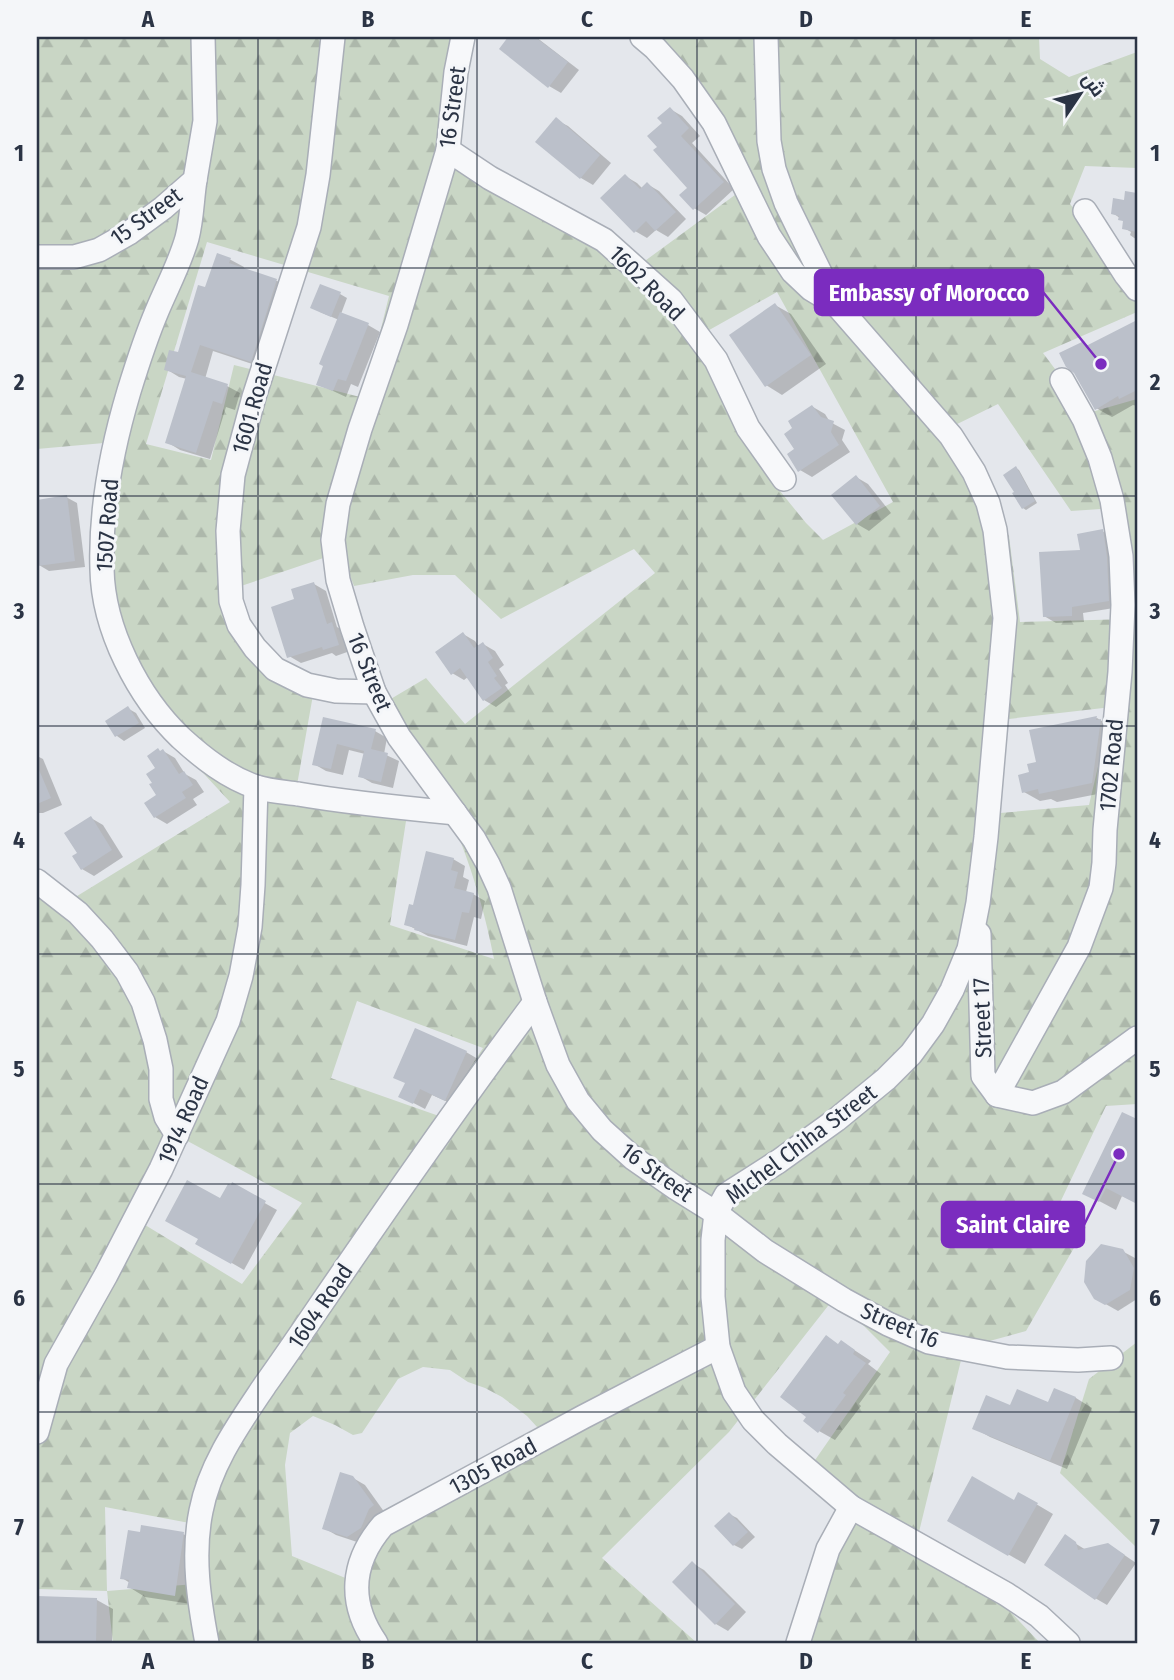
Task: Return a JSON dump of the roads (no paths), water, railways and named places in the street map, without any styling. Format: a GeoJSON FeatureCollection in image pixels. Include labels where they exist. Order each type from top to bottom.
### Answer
{"type":"FeatureCollection","features":[{"type":"Feature","properties":{"kind":"street","name":"15 Street"},"geometry":{"type":"LineString","coordinates":[[37,257],[75,257],[99,250],[129,233],[195,180],[205,121],[203,37]]}},
{"type":"Feature","properties":{"kind":"street","name":"1601 Road"},"geometry":{"type":"LineString","coordinates":[[333,37],[318,175],[309,227],[254,397],[233,475],[228,531],[231,601],[239,625],[255,648],[275,668],[307,685],[336,691],[374,692]]}},
{"type":"Feature","properties":{"kind":"street","name":"16 Street"},"geometry":{"type":"LineString","coordinates":[[463,37],[456,72],[448,150],[396,324],[359,429],[338,504],[333,540],[338,580],[374,692],[399,737],[474,839],[499,888],[558,1065],[578,1101],[602,1130],[633,1158],[716,1213]]}},
{"type":"Feature","properties":{"kind":"street"},"geometry":{"type":"LineString","coordinates":[[642,37],[683,79],[714,123],[769,236],[793,272],[811,289],[835,303]]}},
{"type":"Feature","properties":{"kind":"street"},"geometry":{"type":"LineString","coordinates":[[766,37],[769,141],[774,169],[786,202],[835,303]]}},
{"type":"Feature","properties":{"kind":"street","name":"1602 Road"},"geometry":{"type":"LineString","coordinates":[[448,150],[490,178],[604,240],[671,300],[716,360],[748,428],[784,480]]}},
{"type":"Feature","properties":{"kind":"street","name":"1507 Road"},"geometry":{"type":"LineString","coordinates":[[195,180],[187,237],[156,313],[113,451],[105,509],[102,570],[107,610],[121,651],[145,696],[167,724],[220,770],[256,787],[316,797],[455,813]]}},
{"type":"Feature","properties":{"kind":"street"},"geometry":{"type":"LineString","coordinates":[[1085,211],[1137,289]]}},
{"type":"Feature","properties":{"kind":"street","name":"Michel Chiha Street"},"geometry":{"type":"LineString","coordinates":[[835,303],[951,436],[974,472],[988,503],[995,530],[1004,618],[986,837],[978,904],[969,949],[952,990],[933,1024],[911,1054],[887,1079],[836,1120],[726,1195],[716,1213],[713,1297],[718,1347],[734,1392],[753,1420],[851,1507],[1006,1594],[1039,1616],[1068,1643]]}},
{"type":"Feature","properties":{"kind":"street","name":"1702 Road"},"geometry":{"type":"LineString","coordinates":[[997,1095],[1079,947],[1101,888],[1104,863],[1120,672],[1123,605],[1121,556],[1112,500],[1100,458],[1084,419],[1062,380]]}},
{"type":"Feature","properties":{"kind":"street","name":"1914 Road"},"geometry":{"type":"LineString","coordinates":[[37,1433],[56,1364],[138,1217],[228,1021],[241,976],[251,916],[256,787]]}},
{"type":"Feature","properties":{"kind":"street"},"geometry":{"type":"LineString","coordinates":[[37,881],[78,913],[102,939],[127,972],[144,1002],[161,1069],[161,1099],[166,1117],[177,1135]]}},
{"type":"Feature","properties":{"kind":"street","name":"Street 17"},"geometry":{"type":"LineString","coordinates":[[978,904],[984,1076],[997,1095]]}},
{"type":"Feature","properties":{"kind":"street","name":"1604 Road"},"geometry":{"type":"LineString","coordinates":[[207,1643],[200,1607],[196,1548],[201,1512],[210,1478],[225,1447],[390,1202],[535,1002]]}},
{"type":"Feature","properties":{"kind":"street"},"geometry":{"type":"LineString","coordinates":[[997,1095],[1033,1103],[1063,1092],[1137,1038]]}},
{"type":"Feature","properties":{"kind":"street","name":"Street 16"},"geometry":{"type":"LineString","coordinates":[[716,1213],[765,1251],[844,1300],[929,1342],[1007,1357],[1078,1360],[1111,1358]]}},
{"type":"Feature","properties":{"kind":"street","name":"1305 Road"},"geometry":{"type":"LineString","coordinates":[[376,1643],[361,1615],[357,1595],[358,1573],[370,1540],[383,1525],[718,1347]]}},
{"type":"Feature","properties":{"kind":"street"},"geometry":{"type":"LineString","coordinates":[[798,1643],[828,1549],[851,1507]]}},
{"type":"Feature","properties":{"kind":"place","name":"Embassy of Morocco"},"geometry":{"type":"Point","coordinates":[1101,364]}},
{"type":"Feature","properties":{"kind":"place","name":"Saint Claire"},"geometry":{"type":"Point","coordinates":[1119,1154]}}]}
